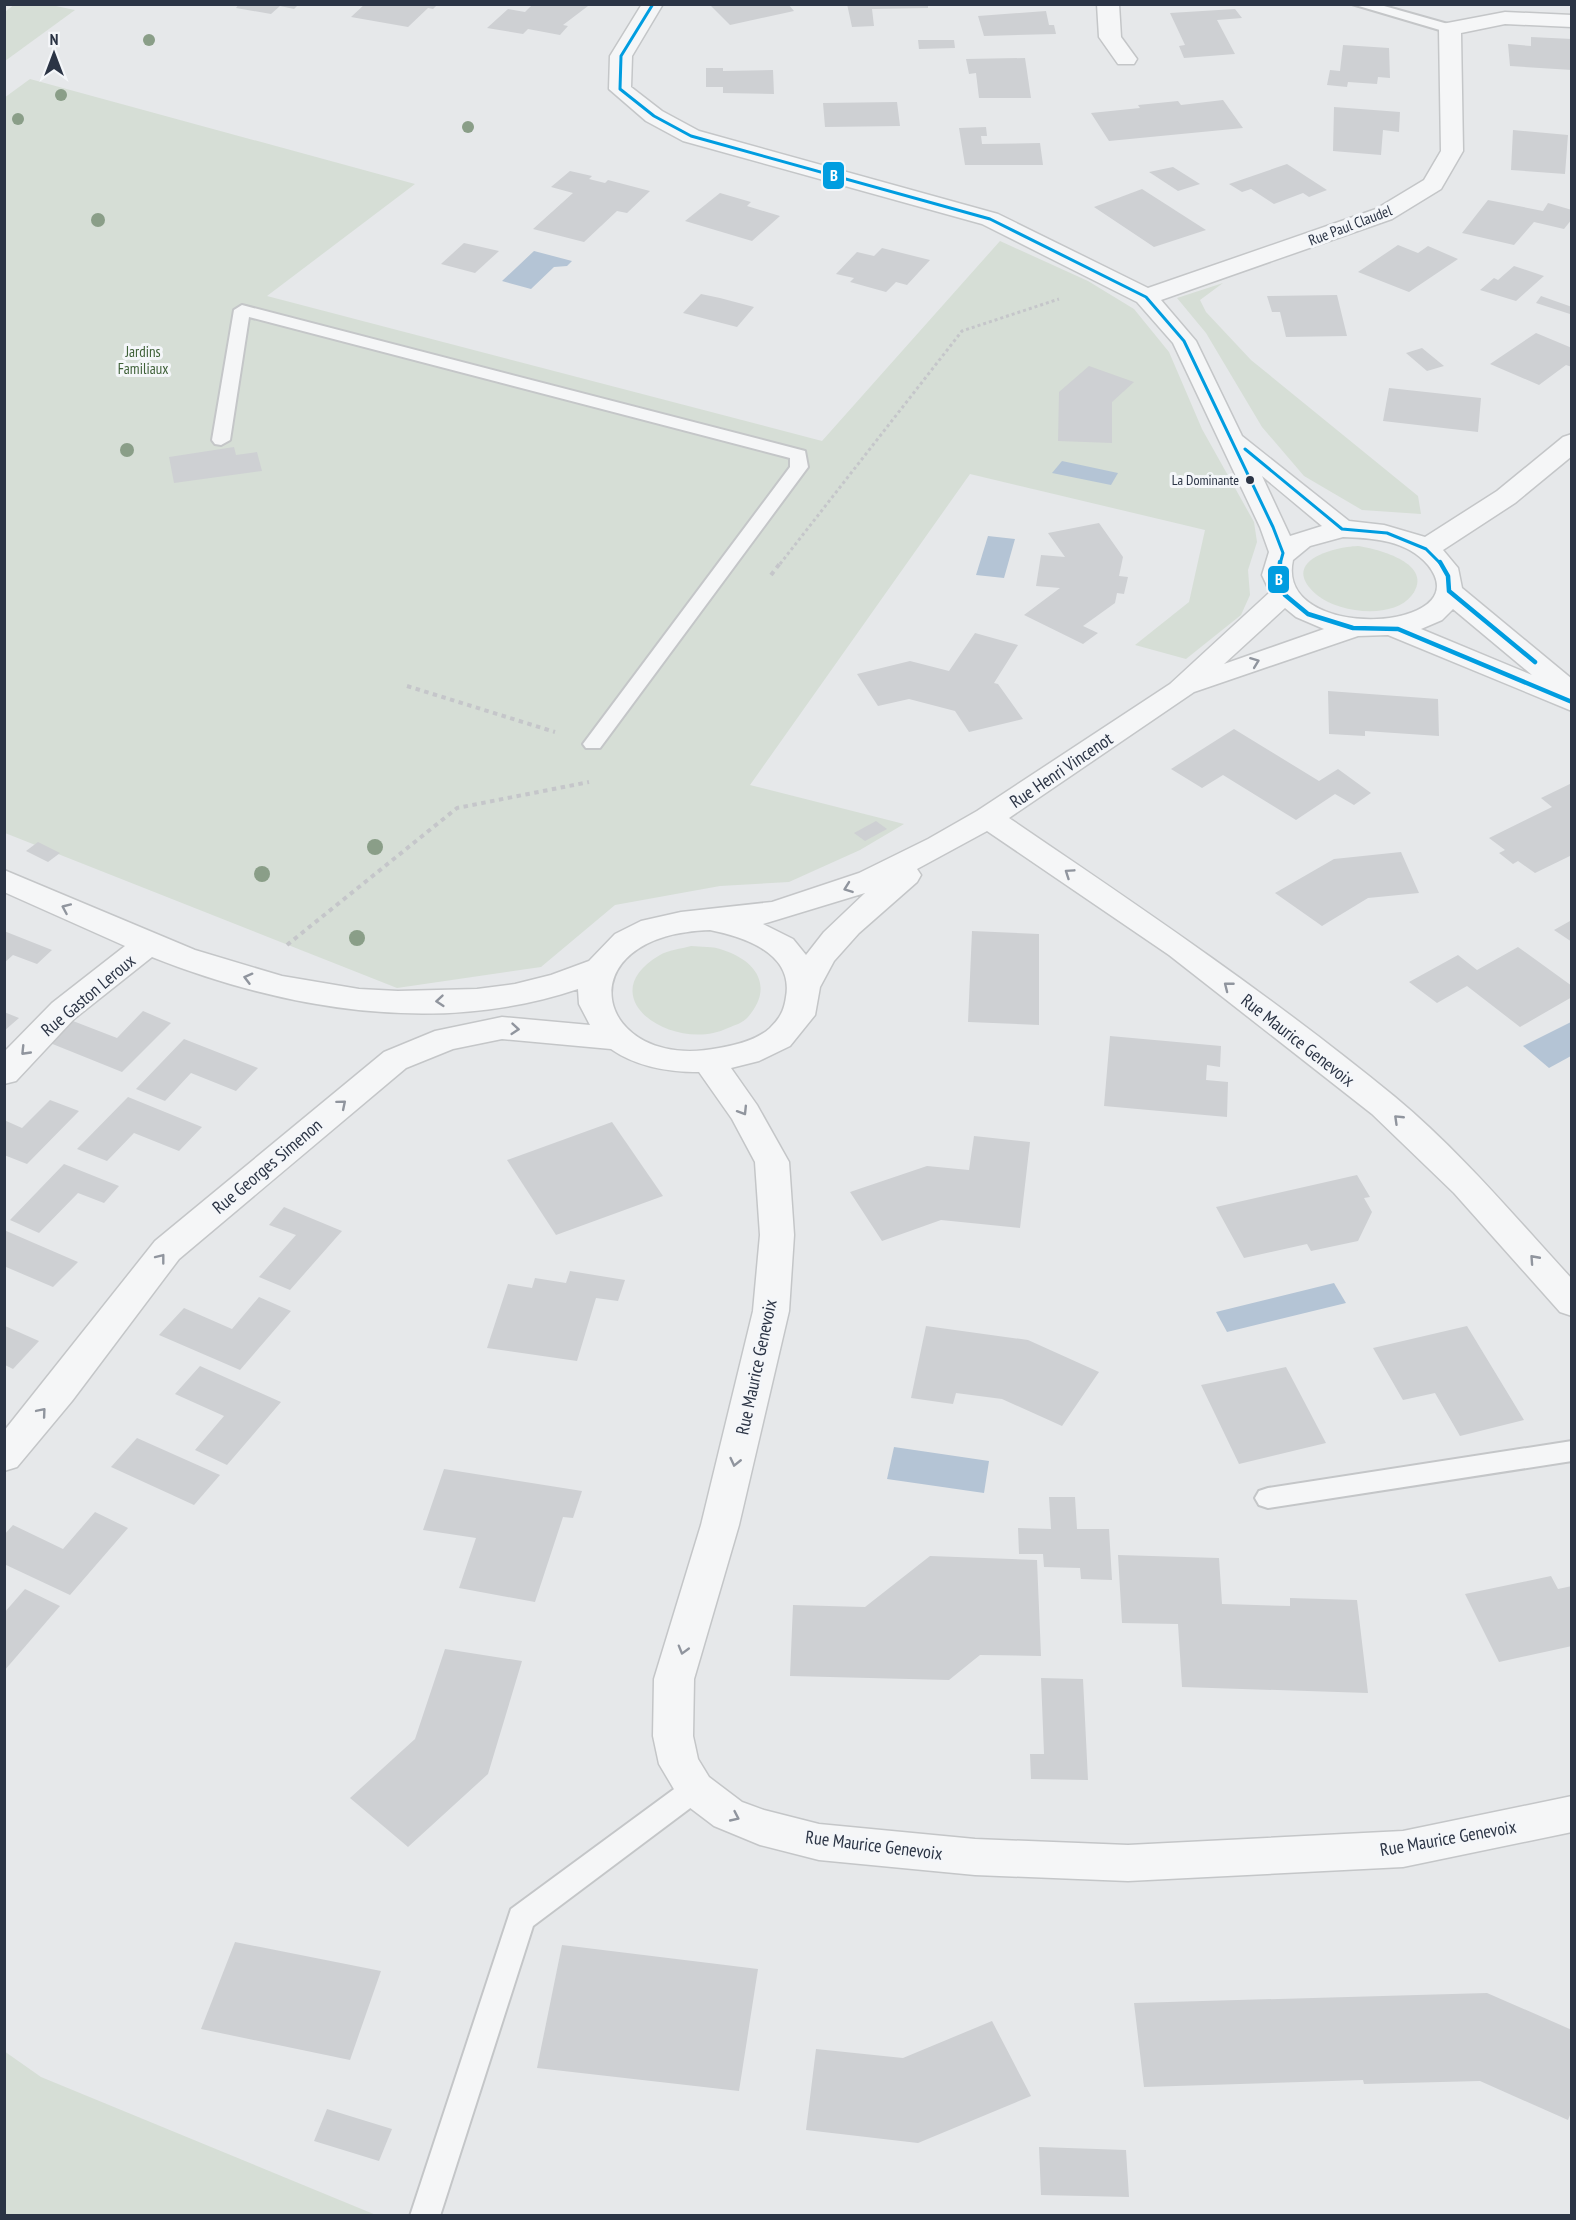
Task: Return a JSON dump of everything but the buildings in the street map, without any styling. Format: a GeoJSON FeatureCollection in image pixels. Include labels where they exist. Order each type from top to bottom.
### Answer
{"type":"FeatureCollection","features":[{"type":"Feature","properties":{"kind":"street"},"geometry":{"type":"LineString","coordinates":[[653,4],[621,56],[620,89],[654,116],[691,136],[990,219],[1146,297],[1184,341],[1283,552]]}},
{"type":"Feature","properties":{"kind":"street"},"geometry":{"type":"LineString","coordinates":[[1108,4],[1110,37],[1125,59]]}},
{"type":"Feature","properties":{"kind":"street"},"geometry":{"type":"LineString","coordinates":[[1450,29],[1505,18],[1572,21]]}},
{"type":"Feature","properties":{"kind":"street","name":"Rue Paul Claudel"},"geometry":{"type":"LineString","coordinates":[[1146,297],[1384,214],[1433,184],[1452,151],[1450,29]]}},
{"type":"Feature","properties":{"kind":"street"},"geometry":{"type":"LineString","coordinates":[[1228,436],[1342,529]]}},
{"type":"Feature","properties":{"kind":"street"},"geometry":{"type":"LineString","coordinates":[[1426,549],[1506,497],[1572,442]]}},
{"type":"Feature","properties":{"kind":"street"},"geometry":{"type":"LineString","coordinates":[[1342,529],[1387,533],[1426,549],[1440,562],[1448,576],[1449,591],[1444,603],[1432,614],[1395,628],[1353,628],[1311,616],[1283,594],[1276,580],[1276,566],[1283,552],[1297,541],[1317,532],[1342,529]]}},
{"type":"Feature","properties":{"kind":"street"},"geometry":{"type":"LineString","coordinates":[[1449,591],[1572,693]]}},
{"type":"Feature","properties":{"kind":"street","name":"Rue Henri Vincenot"},"geometry":{"type":"LineString","coordinates":[[939,846],[835,935],[813,966],[804,987],[801,1008],[789,1028],[768,1045],[741,1057],[710,1063],[683,1063],[658,1058],[616,1038],[597,1012],[594,982],[612,953],[629,939],[652,928],[676,922],[773,912],[830,895],[870,880],[939,846],[988,818],[1180,690],[1283,594]]}},
{"type":"Feature","properties":{"kind":"street","name":"Rue Henri Vincenot"},"geometry":{"type":"LineString","coordinates":[[1180,690],[1353,628]]}},
{"type":"Feature","properties":{"kind":"street"},"geometry":{"type":"LineString","coordinates":[[1395,628],[1572,702]]}},
{"type":"Feature","properties":{"kind":"street","name":"Rue Maurice Genevoix"},"geometry":{"type":"LineString","coordinates":[[988,818],[1180,948],[1384,1106],[1466,1184],[1572,1303]]}},
{"type":"Feature","properties":{"kind":"street"},"geometry":{"type":"LineString","coordinates":[[4,880],[148,944],[245,978],[352,999],[423,1003],[498,996],[553,986],[600,969]]}},
{"type":"Feature","properties":{"kind":"street","name":"Rue Henri Vincenot"},"geometry":{"type":"LineString","coordinates":[[710,920],[739,925],[764,935],[785,949],[799,967],[804,987]]}},
{"type":"Feature","properties":{"kind":"street","name":"Rue Gaston Leroux"},"geometry":{"type":"LineString","coordinates":[[4,1072],[63,1011],[148,944]]}},
{"type":"Feature","properties":{"kind":"street","name":"Rue Georges Simenon"},"geometry":{"type":"LineString","coordinates":[[4,1456],[59,1391],[168,1250],[395,1060],[446,1039],[502,1028],[616,1038]]}},
{"type":"Feature","properties":{"kind":"street","name":"Rue Maurice Genevoix"},"geometry":{"type":"LineString","coordinates":[[710,1063],[745,1113],[772,1162],[777,1235],[771,1311],[720,1525],[674,1679],[673,1736],[679,1764],[695,1789],[728,1814],[749,1823],[819,1842],[975,1857],[1128,1863],[1403,1849],[1572,1814]]}},
{"type":"Feature","properties":{"kind":"lane"},"geometry":{"type":"LineString","coordinates":[[1359,4],[1450,29]]}},
{"type":"Feature","properties":{"kind":"lane"},"geometry":{"type":"LineString","coordinates":[[221,440],[242,310],[799,455],[799,467],[593,744]]}},
{"type":"Feature","properties":{"kind":"lane"},"geometry":{"type":"LineString","coordinates":[[1268,1498],[1572,1451]]}},
{"type":"Feature","properties":{"kind":"lane"},"geometry":{"type":"LineString","coordinates":[[425,2216],[521,1918],[695,1789]]}},
{"type":"Feature","properties":{"kind":"path"},"geometry":{"type":"LineString","coordinates":[[407,686],[593,744]]}},
{"type":"Feature","properties":{"kind":"green space"},"geometry":{"type":"Polygon","coordinates":[[[15,4],[51,5],[75,10],[5,61],[5,12],[15,4]]]}},
{"type":"Feature","properties":{"kind":"green space","name":"Jardins Familiaux"},"geometry":{"type":"Polygon","coordinates":[[[30,79],[415,184],[267,296],[822,441],[1000,241],[1088,281],[1134,309],[1169,352],[1202,429],[1254,522],[1257,542],[1248,570],[1250,595],[1241,615],[1186,659],[1135,645],[1189,602],[1205,530],[970,474],[750,785],[904,824],[860,850],[789,882],[720,886],[615,905],[541,967],[397,988],[5,833],[4,98],[30,79]]]}},
{"type":"Feature","properties":{"kind":"green space"},"geometry":{"type":"Polygon","coordinates":[[[1223,283],[1200,300],[1206,312],[1251,360],[1418,496],[1421,514],[1362,510],[1304,476],[1262,427],[1206,333],[1177,298],[1223,283]]]}},
{"type":"Feature","properties":{"kind":"green space"},"geometry":{"type":"Polygon","coordinates":[[[1358,546],[1390,555],[1411,567],[1416,575],[1417,584],[1412,595],[1403,603],[1392,608],[1366,611],[1338,606],[1317,595],[1306,583],[1303,574],[1306,565],[1323,553],[1358,546]]]}},
{"type":"Feature","properties":{"kind":"green space"},"geometry":{"type":"Polygon","coordinates":[[[691,946],[723,950],[745,961],[753,968],[758,976],[760,995],[756,1006],[744,1021],[707,1034],[684,1033],[664,1027],[647,1017],[636,1003],[633,988],[640,971],[663,953],[691,946]]]}},
{"type":"Feature","properties":{"kind":"green space"},"geometry":{"type":"Polygon","coordinates":[[[4,2051],[41,2077],[376,2215],[5,2215],[4,2051]]]}},
{"type":"Feature","properties":{"kind":"water"},"geometry":{"type":"Polygon","coordinates":[[[534,251],[572,261],[567,266],[554,267],[531,289],[502,281],[534,251]]]}},
{"type":"Feature","properties":{"kind":"water"},"geometry":{"type":"Polygon","coordinates":[[[1062,461],[1118,473],[1111,485],[1052,473],[1062,461]]]}},
{"type":"Feature","properties":{"kind":"water"},"geometry":{"type":"Polygon","coordinates":[[[988,536],[1015,539],[1004,578],[976,575],[988,536]]]}},
{"type":"Feature","properties":{"kind":"water"},"geometry":{"type":"Polygon","coordinates":[[[1571,1022],[1571,1056],[1549,1068],[1523,1046],[1571,1022]]]}},
{"type":"Feature","properties":{"kind":"water"},"geometry":{"type":"Polygon","coordinates":[[[1334,1283],[1346,1303],[1227,1332],[1216,1312],[1334,1283]]]}},
{"type":"Feature","properties":{"kind":"water"},"geometry":{"type":"Polygon","coordinates":[[[894,1447],[989,1461],[984,1493],[887,1479],[894,1447]]]}},
{"type":"Feature","properties":{"kind":"transit line","name":"B"},"geometry":{"type":"LineString","coordinates":[[653,4],[621,56],[620,89],[654,116],[691,136],[990,219],[1146,297],[1184,341],[1273,527],[1283,553],[1278,569],[1279,583],[1285,595],[1308,614],[1353,628],[1398,629],[1572,702]]}},
{"type":"Feature","properties":{"kind":"transit line","name":"B"},"geometry":{"type":"LineString","coordinates":[[1245,449],[1342,529],[1387,533],[1426,549],[1440,562],[1448,576],[1449,591],[1535,662]]}},
{"type":"Feature","properties":{"kind":"place","name":"La Dominante"},"geometry":{"type":"Point","coordinates":[1250,480]}}]}
